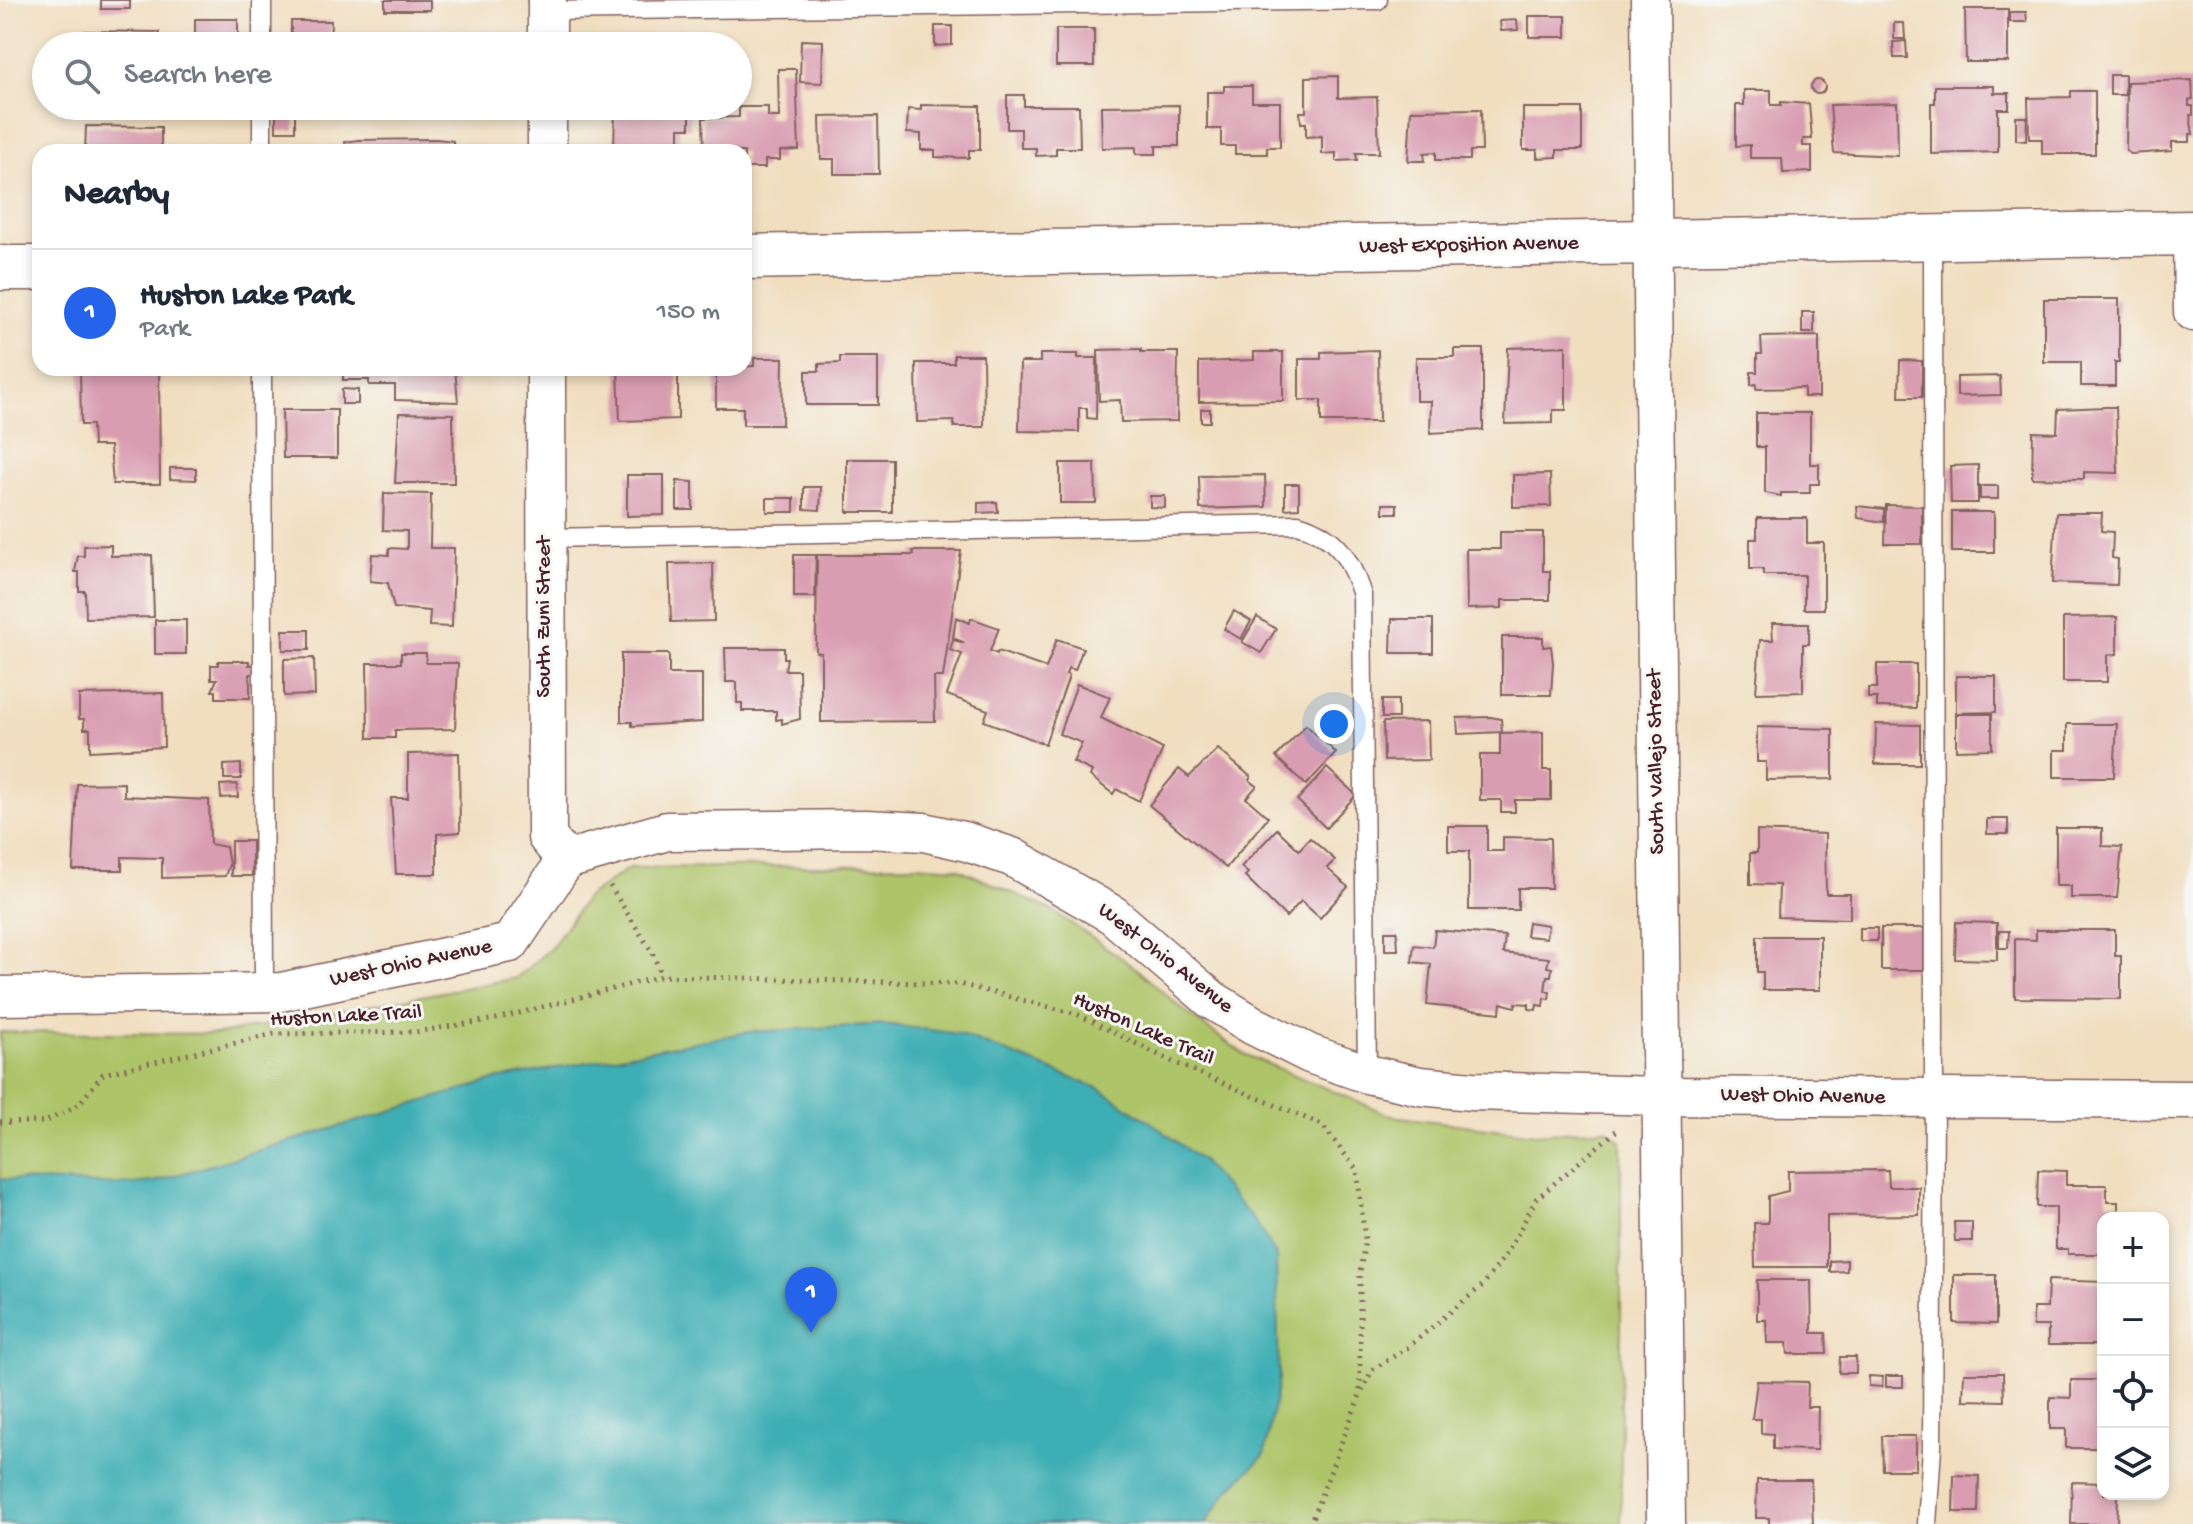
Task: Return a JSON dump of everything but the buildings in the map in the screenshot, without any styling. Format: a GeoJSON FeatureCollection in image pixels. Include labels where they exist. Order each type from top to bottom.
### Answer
{"type":"FeatureCollection","features":[{"type":"Feature","properties":{"kind":"street","name":"South Vallejo Street"},"geometry":{"type":"LineString","coordinates":[[1650,0],[1650,244],[1666,1524]]}},
{"type":"Feature","properties":{"kind":"street"},"geometry":{"type":"LineString","coordinates":[[547,120],[547,144]]}},
{"type":"Feature","properties":{"kind":"street","name":"West Exposition Avenue"},"geometry":{"type":"LineString","coordinates":[[752,257],[2193,233]]}},
{"type":"Feature","properties":{"kind":"street"},"geometry":{"type":"LineString","coordinates":[[2193,233],[2193,312]]}},
{"type":"Feature","properties":{"kind":"street"},"geometry":{"type":"LineString","coordinates":[[0,268],[32,268]]}},
{"type":"Feature","properties":{"kind":"street","name":"South Zuni Street"},"geometry":{"type":"LineString","coordinates":[[546,376],[547,837],[566,860]]}},
{"type":"Feature","properties":{"kind":"street","name":"West Ohio Avenue"},"geometry":{"type":"LineString","coordinates":[[0,996],[281,992],[510,943],[566,860],[667,831],[866,829],[924,832],[1012,857],[1113,915],[1212,1000],[1254,1026],[1310,1054],[1367,1074],[1420,1086],[1472,1091],[1661,1096],[2193,1100]]}},
{"type":"Feature","properties":{"kind":"lane"},"geometry":{"type":"LineString","coordinates":[[262,0],[262,32]]}},
{"type":"Feature","properties":{"kind":"lane"},"geometry":{"type":"LineString","coordinates":[[547,19],[1378,0]]}},
{"type":"Feature","properties":{"kind":"lane"},"geometry":{"type":"LineString","coordinates":[[262,120],[262,144]]}},
{"type":"Feature","properties":{"kind":"lane"},"geometry":{"type":"LineString","coordinates":[[1927,1524],[1932,1448],[1934,1098],[1933,238]]}},
{"type":"Feature","properties":{"kind":"lane"},"geometry":{"type":"LineString","coordinates":[[262,376],[264,992]]}},
{"type":"Feature","properties":{"kind":"lane"},"geometry":{"type":"LineString","coordinates":[[545,538],[1298,524],[1320,530],[1342,547],[1362,595],[1367,1074]]}},
{"type":"Feature","properties":{"kind":"path"},"geometry":{"type":"LineString","coordinates":[[566,860],[599,871],[625,904],[662,976]]}},
{"type":"Feature","properties":{"kind":"path","name":"Huston Lake Trail"},"geometry":{"type":"LineString","coordinates":[[0,1122],[45,1122],[78,1105],[103,1074],[274,1034],[415,1032],[496,1019],[662,976],[959,984],[1077,1014],[1173,1062],[1322,1125],[1357,1170],[1365,1240],[1360,1272],[1360,1395]]}},
{"type":"Feature","properties":{"kind":"path","name":"Huston Lake Trail"},"geometry":{"type":"LineString","coordinates":[[1310,1524],[1372,1370],[1407,1348],[1483,1285],[1508,1252],[1536,1199],[1661,1096]]}},
{"type":"Feature","properties":{"kind":"green space"},"geometry":{"type":"Polygon","coordinates":[[[916,865],[957,868],[1053,911],[1133,966],[1193,1018],[1244,1054],[1392,1116],[1535,1134],[1606,1129],[1621,1141],[1621,1524],[0,1524],[0,1032],[219,1034],[516,978],[551,948],[586,898],[629,868],[916,865]]]}},
{"type":"Feature","properties":{"kind":"water"},"geometry":{"type":"Polygon","coordinates":[[[884,1024],[959,1034],[1100,1089],[1155,1125],[1203,1162],[1256,1223],[1276,1255],[1279,1378],[1264,1456],[1229,1490],[1205,1524],[0,1524],[0,1179],[118,1185],[154,1182],[498,1079],[748,1032],[884,1024]]]}},
{"type":"Feature","properties":{"kind":"place","name":"Huston Lake Park"},"geometry":{"type":"Point","coordinates":[811,1333]}}]}
